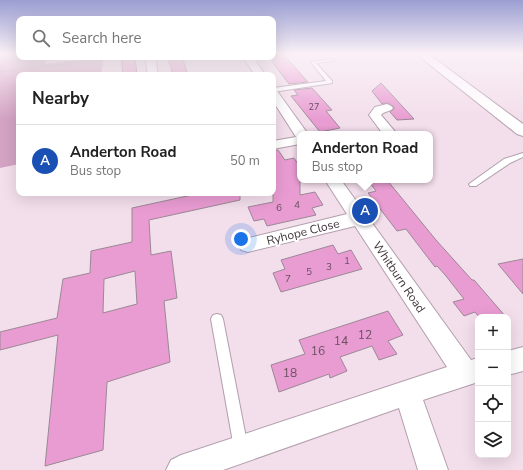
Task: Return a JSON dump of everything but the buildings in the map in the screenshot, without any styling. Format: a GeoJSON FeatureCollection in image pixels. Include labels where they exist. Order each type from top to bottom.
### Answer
{"type":"FeatureCollection","features":[{"type":"Feature","properties":{"kind":"street"},"geometry":{"type":"LineString","coordinates":[[449,75],[523,131]]}},
{"type":"Feature","properties":{"kind":"street"},"geometry":{"type":"LineString","coordinates":[[276,97],[299,131]]}},
{"type":"Feature","properties":{"kind":"street"},"geometry":{"type":"LineString","coordinates":[[387,108],[379,110],[376,118],[387,131]]}},
{"type":"Feature","properties":{"kind":"street"},"geometry":{"type":"LineString","coordinates":[[276,144],[297,141]]}},
{"type":"Feature","properties":{"kind":"street","name":"Whitburn Road"},"geometry":{"type":"LineString","coordinates":[[335,183],[471,372]]}},
{"type":"Feature","properties":{"kind":"street","name":"Ryhope Close"},"geometry":{"type":"LineString","coordinates":[[248,245],[359,218]]}},
{"type":"Feature","properties":{"kind":"street"},"geometry":{"type":"LineString","coordinates":[[511,362],[523,359]]}},
{"type":"Feature","properties":{"kind":"street"},"geometry":{"type":"LineString","coordinates":[[181,470],[407,392],[471,372]]}},
{"type":"Feature","properties":{"kind":"street"},"geometry":{"type":"LineString","coordinates":[[407,392],[433,470]]}},
{"type":"Feature","properties":{"kind":"lane"},"geometry":{"type":"LineString","coordinates":[[276,90],[330,82],[324,75]]}},
{"type":"Feature","properties":{"kind":"lane"},"geometry":{"type":"LineString","coordinates":[[472,184],[507,161],[523,155]]}},
{"type":"Feature","properties":{"kind":"lane"},"geometry":{"type":"LineString","coordinates":[[217,319],[241,449]]}},
{"type":"Feature","properties":{"kind":"shaded area"},"geometry":{"type":"Polygon","coordinates":[[[0,75],[16,75],[16,165],[0,168],[0,75]]]}},
{"type":"Feature","properties":{"kind":"place","name":"Anderton Road"},"geometry":{"type":"Point","coordinates":[365,211]}}]}
